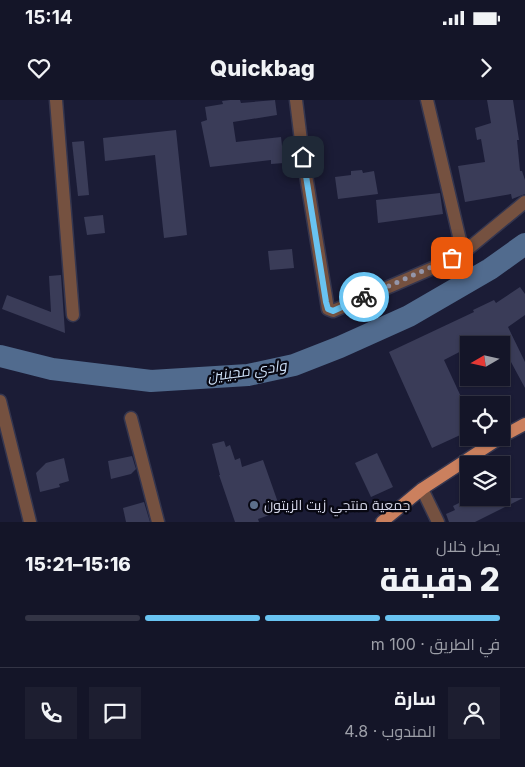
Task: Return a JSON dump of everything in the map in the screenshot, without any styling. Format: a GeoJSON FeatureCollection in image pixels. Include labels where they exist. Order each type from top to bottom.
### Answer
{"type":"FeatureCollection","features":[{"type":"Feature","properties":{"kind":"main road"},"geometry":{"type":"LineString","coordinates":[[510,432],[525,424]]}},
{"type":"Feature","properties":{"kind":"main road"},"geometry":{"type":"LineString","coordinates":[[382,522],[422,489],[487,446]]}},
{"type":"Feature","properties":{"kind":"street"},"geometry":{"type":"LineString","coordinates":[[56,100],[73,315]]}},
{"type":"Feature","properties":{"kind":"street"},"geometry":{"type":"LineString","coordinates":[[296,100],[303,157],[328,309],[333,311],[442,264],[463,252],[525,202]]}},
{"type":"Feature","properties":{"kind":"street"},"geometry":{"type":"LineString","coordinates":[[428,100],[463,252]]}},
{"type":"Feature","properties":{"kind":"street"},"geometry":{"type":"LineString","coordinates":[[0,401],[30,522]]}},
{"type":"Feature","properties":{"kind":"street"},"geometry":{"type":"LineString","coordinates":[[131,418],[158,522]]}},
{"type":"Feature","properties":{"kind":"street"},"geometry":{"type":"LineString","coordinates":[[422,489],[438,522]]}},
{"type":"Feature","properties":{"kind":"building"},"geometry":{"type":"Polygon","coordinates":[[[240,100],[241,103],[275,100],[277,115],[233,122],[236,142],[281,137],[284,163],[271,164],[271,160],[210,167],[201,122],[207,120],[205,107],[223,104],[222,101],[240,100]]]}},
{"type":"Feature","properties":{"kind":"building"},"geometry":{"type":"Polygon","coordinates":[[[487,100],[513,100],[519,140],[517,140],[520,171],[522,171],[525,180],[525,194],[512,199],[511,194],[465,202],[458,166],[485,162],[481,139],[477,140],[475,128],[491,123],[487,100]]]}},
{"type":"Feature","properties":{"kind":"building"},"geometry":{"type":"Polygon","coordinates":[[[176,130],[187,235],[164,238],[155,155],[105,161],[103,138],[176,130]]]}},
{"type":"Feature","properties":{"kind":"building"},"geometry":{"type":"Polygon","coordinates":[[[84,141],[89,195],[78,196],[72,142],[84,141]]]}},
{"type":"Feature","properties":{"kind":"building"},"geometry":{"type":"Polygon","coordinates":[[[362,170],[363,173],[374,171],[378,194],[338,199],[335,177],[351,175],[351,171],[362,170]]]}},
{"type":"Feature","properties":{"kind":"building"},"geometry":{"type":"Polygon","coordinates":[[[440,193],[443,214],[378,223],[376,200],[440,193]]]}},
{"type":"Feature","properties":{"kind":"building"},"geometry":{"type":"Polygon","coordinates":[[[103,215],[105,233],[87,235],[84,217],[103,215]]]}},
{"type":"Feature","properties":{"kind":"building"},"geometry":{"type":"Polygon","coordinates":[[[292,249],[294,268],[270,270],[268,251],[292,249]]]}},
{"type":"Feature","properties":{"kind":"building"},"geometry":{"type":"Polygon","coordinates":[[[61,275],[65,333],[2,309],[7,295],[51,312],[49,276],[61,275]]]}},
{"type":"Feature","properties":{"kind":"building"},"geometry":{"type":"Polygon","coordinates":[[[520,287],[525,294],[525,315],[508,327],[525,362],[525,388],[510,362],[510,336],[460,336],[460,352],[444,360],[461,396],[460,435],[432,448],[389,352],[474,312],[473,310],[494,300],[496,303],[520,287]]]}},
{"type":"Feature","properties":{"kind":"building"},"geometry":{"type":"Polygon","coordinates":[[[224,441],[226,447],[230,445],[235,460],[240,458],[242,467],[263,460],[281,511],[258,519],[259,522],[235,522],[219,475],[212,444],[224,441]]]}},
{"type":"Feature","properties":{"kind":"building"},"geometry":{"type":"Polygon","coordinates":[[[377,453],[393,487],[371,497],[355,463],[377,453]]]}},
{"type":"Feature","properties":{"kind":"building"},"geometry":{"type":"Polygon","coordinates":[[[132,456],[136,469],[131,474],[111,479],[108,461],[132,456]]]}},
{"type":"Feature","properties":{"kind":"building"},"geometry":{"type":"Polygon","coordinates":[[[64,458],[69,481],[59,484],[60,487],[40,492],[36,473],[46,463],[64,458]]]}},
{"type":"Feature","properties":{"kind":"building"},"geometry":{"type":"Polygon","coordinates":[[[510,496],[511,498],[523,498],[510,504],[510,496]]]}},
{"type":"Feature","properties":{"kind":"building"},"geometry":{"type":"Polygon","coordinates":[[[144,502],[150,522],[126,522],[123,508],[144,502]]]}},
{"type":"Feature","properties":{"kind":"building"},"geometry":{"type":"Polygon","coordinates":[[[460,502],[460,506],[507,506],[475,522],[449,522],[446,514],[455,510],[453,506],[460,502]]]}},
{"type":"Feature","properties":{"kind":"waterway","name":"وادي مجينين"},"geometry":{"type":"LineString","coordinates":[[0,356],[52,369],[151,381],[248,375],[294,365],[409,316],[490,269],[525,244]]}},
{"type":"Feature","properties":{"kind":"way so far"},"geometry":{"type":"LineString","coordinates":[[364,297],[452,258]]}},
{"type":"Feature","properties":{"kind":"place","name":"جمعية منتجي زيت الزيتون"},"geometry":{"type":"Point","coordinates":[254,505]}},
{"type":"Feature","properties":{"kind":"route"},"geometry":{"type":"LineString","coordinates":[[303,157],[328,309],[333,311],[364,297]]}}]}
